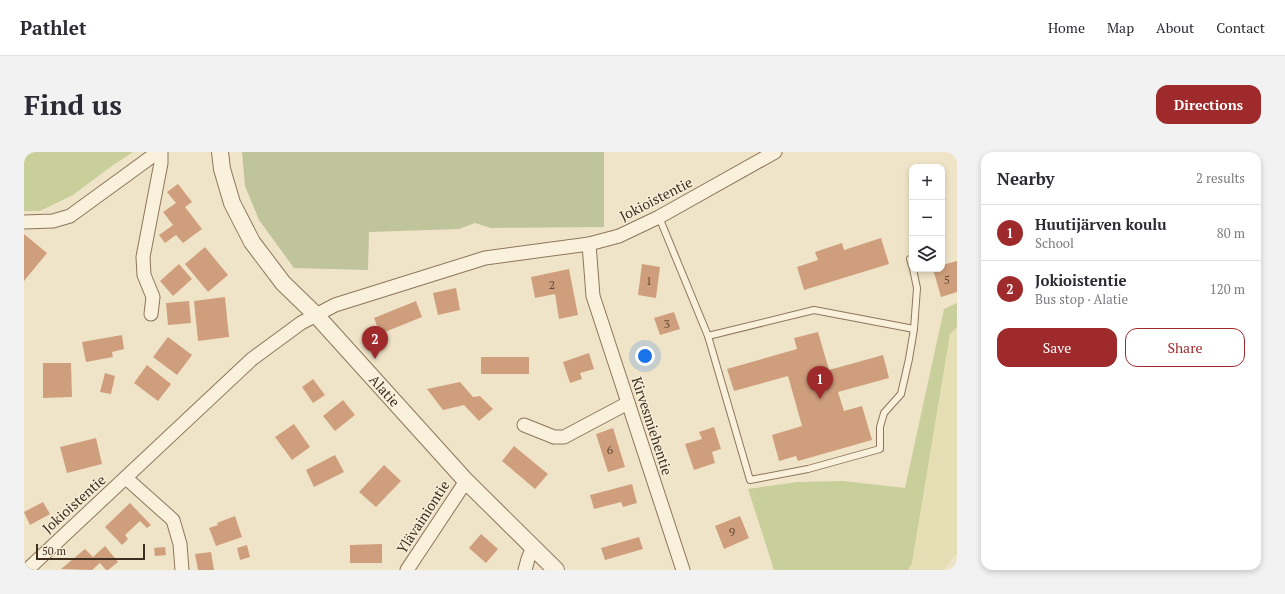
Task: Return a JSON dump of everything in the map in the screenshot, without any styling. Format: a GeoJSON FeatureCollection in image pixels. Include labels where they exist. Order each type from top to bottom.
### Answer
{"type":"FeatureCollection","features":[{"type":"Feature","properties":{"kind":"street"},"geometry":{"type":"LineString","coordinates":[[24,222],[53,221],[70,216],[158,152]]}},
{"type":"Feature","properties":{"kind":"street"},"geometry":{"type":"LineString","coordinates":[[151,314],[153,297],[144,275],[143,256],[161,163],[161,152]]}},
{"type":"Feature","properties":{"kind":"street","name":"Alatie"},"geometry":{"type":"LineString","coordinates":[[220,152],[222,169],[232,203],[252,242],[283,283],[316,315],[466,481],[556,570]]}},
{"type":"Feature","properties":{"kind":"street","name":"Jokioistentie"},"geometry":{"type":"LineString","coordinates":[[27,570],[252,359],[301,323],[335,305],[485,258],[589,244],[619,236],[659,217],[775,152]]}},
{"type":"Feature","properties":{"kind":"street","name":"Kirvesmiehentie"},"geometry":{"type":"LineString","coordinates":[[589,244],[593,296],[683,570]]}},
{"type":"Feature","properties":{"kind":"street"},"geometry":{"type":"LineString","coordinates":[[524,425],[554,437],[564,437],[628,403]]}},
{"type":"Feature","properties":{"kind":"street"},"geometry":{"type":"LineString","coordinates":[[126,478],[173,520],[180,544],[182,570]]}},
{"type":"Feature","properties":{"kind":"street","name":"Ylävainiontie"},"geometry":{"type":"LineString","coordinates":[[407,570],[466,481]]}},
{"type":"Feature","properties":{"kind":"street"},"geometry":{"type":"LineString","coordinates":[[525,570],[533,547]]}},
{"type":"Feature","properties":{"kind":"lane"},"geometry":{"type":"LineString","coordinates":[[659,217],[708,336],[750,480],[808,469],[880,449],[880,427],[884,413],[901,394],[914,329],[917,288],[913,272]]}},
{"type":"Feature","properties":{"kind":"lane"},"geometry":{"type":"LineString","coordinates":[[708,336],[814,310],[914,329]]}},
{"type":"Feature","properties":{"kind":"shaded area"},"geometry":{"type":"Polygon","coordinates":[[[957,327],[957,553],[944,570],[908,570],[912,563],[950,334],[957,327]]]}},
{"type":"Feature","properties":{"kind":"green space"},"geometry":{"type":"Polygon","coordinates":[[[24,152],[133,152],[73,195],[40,211],[24,211],[24,152]]]}},
{"type":"Feature","properties":{"kind":"green space"},"geometry":{"type":"Polygon","coordinates":[[[242,152],[604,152],[604,227],[491,228],[475,223],[459,229],[369,232],[368,270],[294,268],[259,220],[245,186],[242,152]]]}},
{"type":"Feature","properties":{"kind":"green space"},"geometry":{"type":"Polygon","coordinates":[[[957,303],[957,327],[950,334],[912,563],[908,570],[774,570],[748,489],[797,482],[843,481],[905,488],[944,309],[957,303]]]}},
{"type":"Feature","properties":{"kind":"building"},"geometry":{"type":"Polygon","coordinates":[[[178,184],[192,202],[185,207],[202,229],[183,243],[176,235],[165,243],[159,235],[173,225],[163,212],[176,203],[167,192],[178,184]]]}},
{"type":"Feature","properties":{"kind":"building"},"geometry":{"type":"Polygon","coordinates":[[[24,234],[47,253],[24,281],[24,234]]]}},
{"type":"Feature","properties":{"kind":"building"},"geometry":{"type":"Polygon","coordinates":[[[881,238],[889,264],[804,290],[797,267],[818,260],[815,252],[842,243],[844,250],[881,238]]]}},
{"type":"Feature","properties":{"kind":"building"},"geometry":{"type":"Polygon","coordinates":[[[205,247],[228,275],[208,292],[185,264],[205,247]]]}},
{"type":"Feature","properties":{"kind":"building"},"geometry":{"type":"Polygon","coordinates":[[[957,261],[957,292],[941,297],[934,272],[945,272],[945,264],[957,261]]]}},
{"type":"Feature","properties":{"kind":"building"},"geometry":{"type":"Polygon","coordinates":[[[179,264],[192,279],[173,296],[160,281],[179,264]]]}},
{"type":"Feature","properties":{"kind":"building"},"geometry":{"type":"Polygon","coordinates":[[[642,264],[660,267],[656,298],[638,295],[642,264]]]}},
{"type":"Feature","properties":{"kind":"building"},"geometry":{"type":"Polygon","coordinates":[[[569,269],[578,315],[559,319],[555,294],[535,298],[531,277],[569,269]]]}},
{"type":"Feature","properties":{"kind":"building"},"geometry":{"type":"Polygon","coordinates":[[[456,288],[460,310],[438,315],[433,293],[456,288]]]}},
{"type":"Feature","properties":{"kind":"building"},"geometry":{"type":"Polygon","coordinates":[[[225,297],[229,337],[198,341],[194,301],[225,297]]]}},
{"type":"Feature","properties":{"kind":"building"},"geometry":{"type":"Polygon","coordinates":[[[189,301],[191,323],[168,325],[166,303],[189,301]]]}},
{"type":"Feature","properties":{"kind":"building"},"geometry":{"type":"Polygon","coordinates":[[[416,301],[422,317],[380,334],[374,318],[416,301]]]}},
{"type":"Feature","properties":{"kind":"building"},"geometry":{"type":"Polygon","coordinates":[[[674,312],[680,329],[660,335],[654,318],[674,312]]]}},
{"type":"Feature","properties":{"kind":"building"},"geometry":{"type":"Polygon","coordinates":[[[818,332],[829,370],[883,355],[889,378],[838,392],[844,411],[862,406],[872,440],[798,461],[796,456],[779,461],[772,435],[802,426],[788,376],[734,391],[727,369],[797,349],[794,338],[818,332]]]}},
{"type":"Feature","properties":{"kind":"building"},"geometry":{"type":"Polygon","coordinates":[[[122,335],[124,349],[112,352],[113,357],[86,362],[82,342],[122,335]]]}},
{"type":"Feature","properties":{"kind":"building"},"geometry":{"type":"Polygon","coordinates":[[[168,337],[192,355],[177,375],[153,357],[168,337]]]}},
{"type":"Feature","properties":{"kind":"building"},"geometry":{"type":"Polygon","coordinates":[[[589,353],[594,369],[580,373],[582,379],[570,383],[563,362],[589,353]]]}},
{"type":"Feature","properties":{"kind":"building"},"geometry":{"type":"Polygon","coordinates":[[[481,357],[529,357],[529,374],[481,374],[481,357]]]}},
{"type":"Feature","properties":{"kind":"building"},"geometry":{"type":"Polygon","coordinates":[[[43,363],[71,363],[72,397],[43,398],[43,363]]]}},
{"type":"Feature","properties":{"kind":"building"},"geometry":{"type":"Polygon","coordinates":[[[147,365],[171,384],[158,401],[134,383],[147,365]]]}},
{"type":"Feature","properties":{"kind":"building"},"geometry":{"type":"Polygon","coordinates":[[[105,373],[115,376],[111,394],[100,392],[105,373]]]}},
{"type":"Feature","properties":{"kind":"building"},"geometry":{"type":"Polygon","coordinates":[[[313,379],[325,395],[313,403],[302,387],[313,379]]]}},
{"type":"Feature","properties":{"kind":"building"},"geometry":{"type":"Polygon","coordinates":[[[460,382],[473,397],[480,396],[493,409],[479,421],[464,405],[443,410],[427,389],[460,382]]]}},
{"type":"Feature","properties":{"kind":"building"},"geometry":{"type":"Polygon","coordinates":[[[343,400],[355,415],[335,431],[323,416],[343,400]]]}},
{"type":"Feature","properties":{"kind":"building"},"geometry":{"type":"Polygon","coordinates":[[[294,424],[310,447],[292,460],[275,437],[294,424]]]}},
{"type":"Feature","properties":{"kind":"building"},"geometry":{"type":"Polygon","coordinates":[[[714,427],[721,449],[712,452],[715,463],[694,470],[685,444],[702,439],[699,432],[714,427]]]}},
{"type":"Feature","properties":{"kind":"building"},"geometry":{"type":"Polygon","coordinates":[[[613,428],[625,467],[608,472],[596,434],[613,428]]]}},
{"type":"Feature","properties":{"kind":"building"},"geometry":{"type":"Polygon","coordinates":[[[96,438],[102,464],[67,473],[60,447],[96,438]]]}},
{"type":"Feature","properties":{"kind":"building"},"geometry":{"type":"Polygon","coordinates":[[[514,446],[548,474],[535,489],[502,461],[514,446]]]}},
{"type":"Feature","properties":{"kind":"building"},"geometry":{"type":"Polygon","coordinates":[[[335,455],[344,472],[314,487],[306,470],[335,455]]]}},
{"type":"Feature","properties":{"kind":"building"},"geometry":{"type":"Polygon","coordinates":[[[384,465],[401,481],[376,507],[359,492],[384,465]]]}},
{"type":"Feature","properties":{"kind":"building"},"geometry":{"type":"Polygon","coordinates":[[[632,484],[637,503],[623,507],[621,502],[594,509],[590,495],[632,484]]]}},
{"type":"Feature","properties":{"kind":"building"},"geometry":{"type":"Polygon","coordinates":[[[43,502],[50,514],[30,525],[24,512],[43,502]]]}},
{"type":"Feature","properties":{"kind":"building"},"geometry":{"type":"Polygon","coordinates":[[[130,503],[151,525],[147,528],[140,521],[125,535],[128,539],[122,545],[105,527],[130,503]]]}},
{"type":"Feature","properties":{"kind":"building"},"geometry":{"type":"Polygon","coordinates":[[[235,516],[242,537],[216,546],[209,528],[235,516]]]}},
{"type":"Feature","properties":{"kind":"building"},"geometry":{"type":"Polygon","coordinates":[[[740,516],[749,538],[724,549],[715,526],[740,516]]]}},
{"type":"Feature","properties":{"kind":"building"},"geometry":{"type":"Polygon","coordinates":[[[481,534],[498,549],[486,563],[469,548],[481,534]]]}},
{"type":"Feature","properties":{"kind":"building"},"geometry":{"type":"Polygon","coordinates":[[[639,537],[643,549],[605,560],[601,548],[639,537]]]}},
{"type":"Feature","properties":{"kind":"building"},"geometry":{"type":"Polygon","coordinates":[[[382,544],[382,563],[350,563],[350,545],[382,544]]]}},
{"type":"Feature","properties":{"kind":"building"},"geometry":{"type":"Polygon","coordinates":[[[247,545],[250,557],[240,560],[237,548],[247,545]]]}},
{"type":"Feature","properties":{"kind":"building"},"geometry":{"type":"Polygon","coordinates":[[[105,546],[118,562],[108,570],[106,570],[100,563],[92,570],[61,569],[85,549],[93,557],[105,546]]]}},
{"type":"Feature","properties":{"kind":"building"},"geometry":{"type":"Polygon","coordinates":[[[165,547],[166,555],[155,556],[154,548],[165,547]]]}},
{"type":"Feature","properties":{"kind":"building"},"geometry":{"type":"Polygon","coordinates":[[[211,552],[214,570],[198,570],[195,554],[211,552]]]}},
{"type":"Feature","properties":{"kind":"place","name":"Jokioistentie"},"geometry":{"type":"Point","coordinates":[375,359]}},
{"type":"Feature","properties":{"kind":"place","name":"Huutijärven koulu"},"geometry":{"type":"Point","coordinates":[820,399]}}]}
